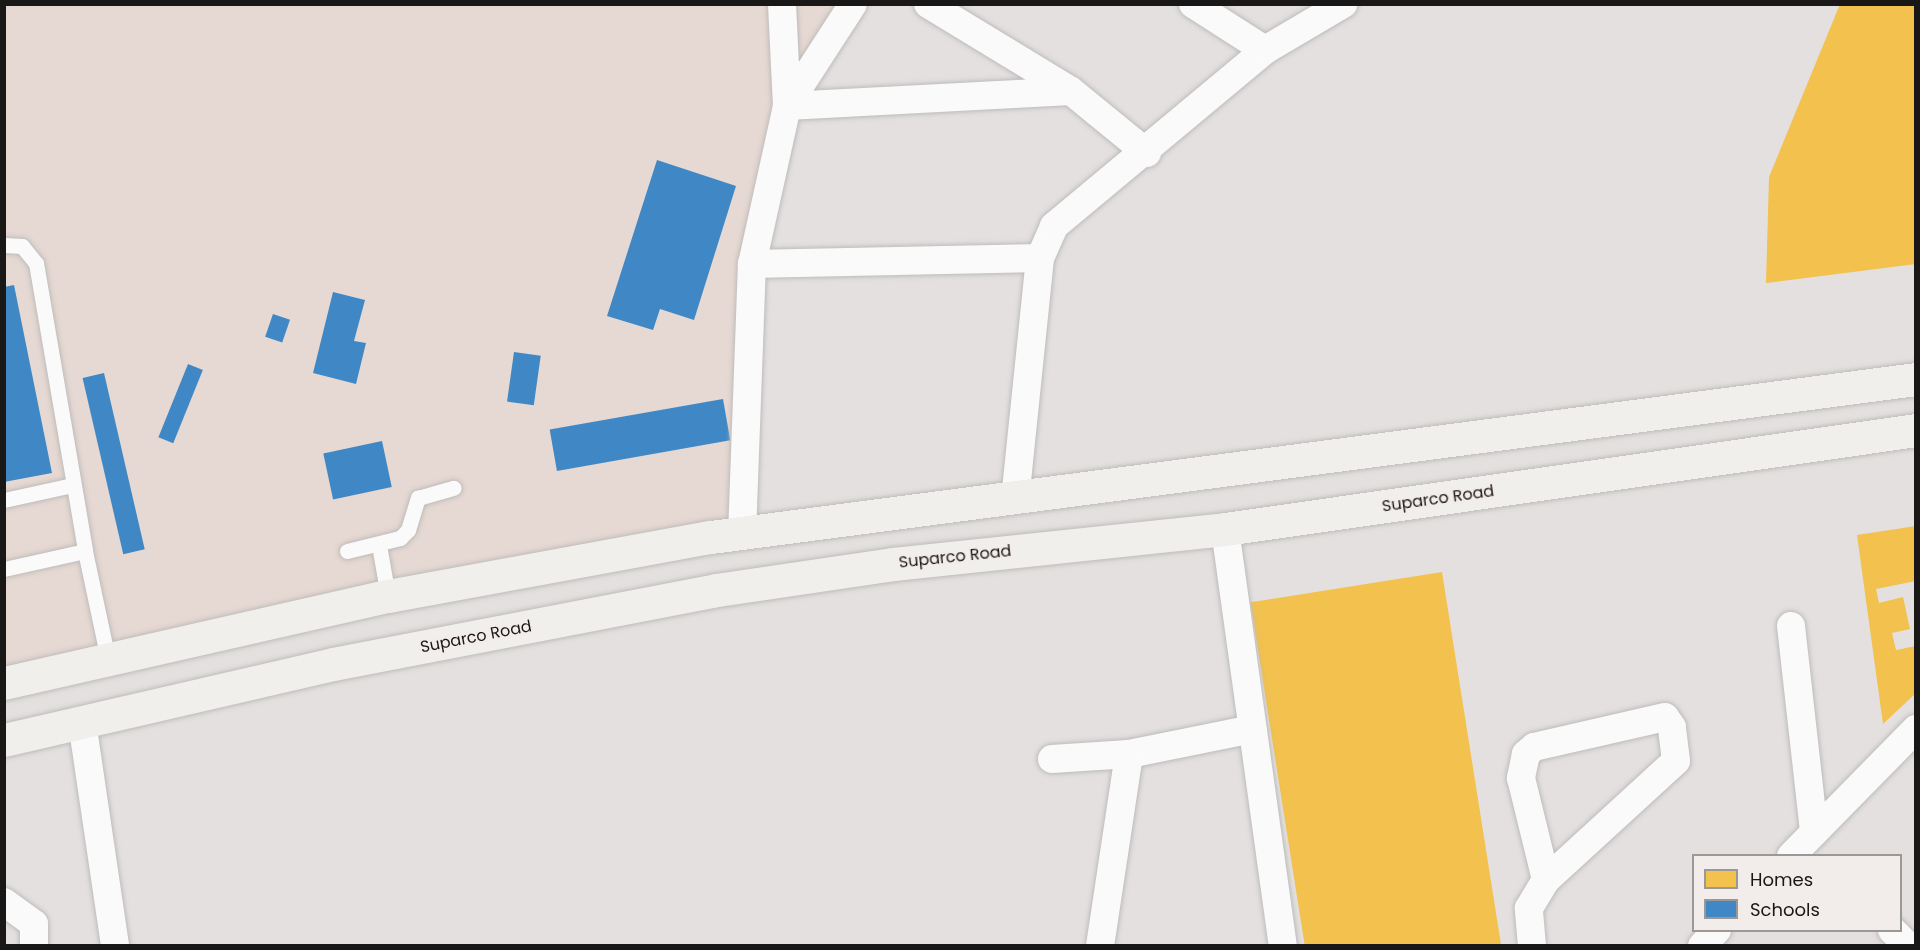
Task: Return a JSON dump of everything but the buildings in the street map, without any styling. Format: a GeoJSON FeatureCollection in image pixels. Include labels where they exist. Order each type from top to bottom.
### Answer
{"type":"FeatureCollection","features":[{"type":"Feature","properties":{"kind":"main road"},"geometry":{"type":"LineString","coordinates":[[4,683],[388,596],[727,536],[788,530],[1916,380]]}},
{"type":"Feature","properties":{"kind":"main road","name":"Suparco Road"},"geometry":{"type":"LineString","coordinates":[[4,740],[333,664],[717,590],[905,562],[1225,529],[1916,430]]}},
{"type":"Feature","properties":{"kind":"main road"},"geometry":{"type":"LineString","coordinates":[[788,530],[790,579]]}},
{"type":"Feature","properties":{"kind":"main road"},"geometry":{"type":"LineString","coordinates":[[717,590],[727,536]]}},
{"type":"Feature","properties":{"kind":"street"},"geometry":{"type":"LineString","coordinates":[[727,536],[752,264],[787,106],[782,4]]}},
{"type":"Feature","properties":{"kind":"street"},"geometry":{"type":"LineString","coordinates":[[787,106],[853,4]]}},
{"type":"Feature","properties":{"kind":"street"},"geometry":{"type":"LineString","coordinates":[[928,4],[1071,91],[1147,153]]}},
{"type":"Feature","properties":{"kind":"street"},"geometry":{"type":"LineString","coordinates":[[1193,4],[1265,50]]}},
{"type":"Feature","properties":{"kind":"street"},"geometry":{"type":"LineString","coordinates":[[1014,500],[1040,258],[1054,226],[1147,153],[1265,50],[1343,4]]}},
{"type":"Feature","properties":{"kind":"street"},"geometry":{"type":"LineString","coordinates":[[787,106],[1071,91]]}},
{"type":"Feature","properties":{"kind":"street"},"geometry":{"type":"LineString","coordinates":[[752,264],[1040,258]]}},
{"type":"Feature","properties":{"kind":"street"},"geometry":{"type":"LineString","coordinates":[[1225,529],[1283,945]]}},
{"type":"Feature","properties":{"kind":"street"},"geometry":{"type":"LineString","coordinates":[[1791,626],[1805,847]]}},
{"type":"Feature","properties":{"kind":"street"},"geometry":{"type":"LineString","coordinates":[[1532,945],[1529,908],[1546,880],[1676,761],[1672,727],[1665,717],[1534,747],[1526,754],[1521,778],[1546,880]]}},
{"type":"Feature","properties":{"kind":"street"},"geometry":{"type":"LineString","coordinates":[[82,722],[115,945]]}},
{"type":"Feature","properties":{"kind":"street"},"geometry":{"type":"LineString","coordinates":[[1052,759],[1129,754],[1253,729]]}},
{"type":"Feature","properties":{"kind":"street"},"geometry":{"type":"LineString","coordinates":[[1805,847],[1914,735]]}},
{"type":"Feature","properties":{"kind":"street"},"geometry":{"type":"LineString","coordinates":[[1100,945],[1129,754]]}},
{"type":"Feature","properties":{"kind":"street"},"geometry":{"type":"LineString","coordinates":[[4,902],[34,924],[34,945]]}},
{"type":"Feature","properties":{"kind":"street"},"geometry":{"type":"LineString","coordinates":[[1702,945],[1715,932]]}},
{"type":"Feature","properties":{"kind":"street"},"geometry":{"type":"LineString","coordinates":[[1895,932],[1908,945]]}},
{"type":"Feature","properties":{"kind":"lane"},"geometry":{"type":"LineString","coordinates":[[4,245],[22,246],[36,263],[72,485],[108,659]]}},
{"type":"Feature","properties":{"kind":"lane"},"geometry":{"type":"LineString","coordinates":[[4,500],[72,485]]}},
{"type":"Feature","properties":{"kind":"lane"},"geometry":{"type":"LineString","coordinates":[[347,551],[400,538],[408,530],[418,498],[454,488]]}},
{"type":"Feature","properties":{"kind":"lane"},"geometry":{"type":"LineString","coordinates":[[379,545],[388,596]]}},
{"type":"Feature","properties":{"kind":"lane"},"geometry":{"type":"LineString","coordinates":[[4,569],[85,551]]}},
{"type":"Feature","properties":{"kind":"shaded area"},"geometry":{"type":"Polygon","coordinates":[[[5,5],[857,5],[795,102],[751,264],[733,532],[5,677],[5,5]]]}}]}
